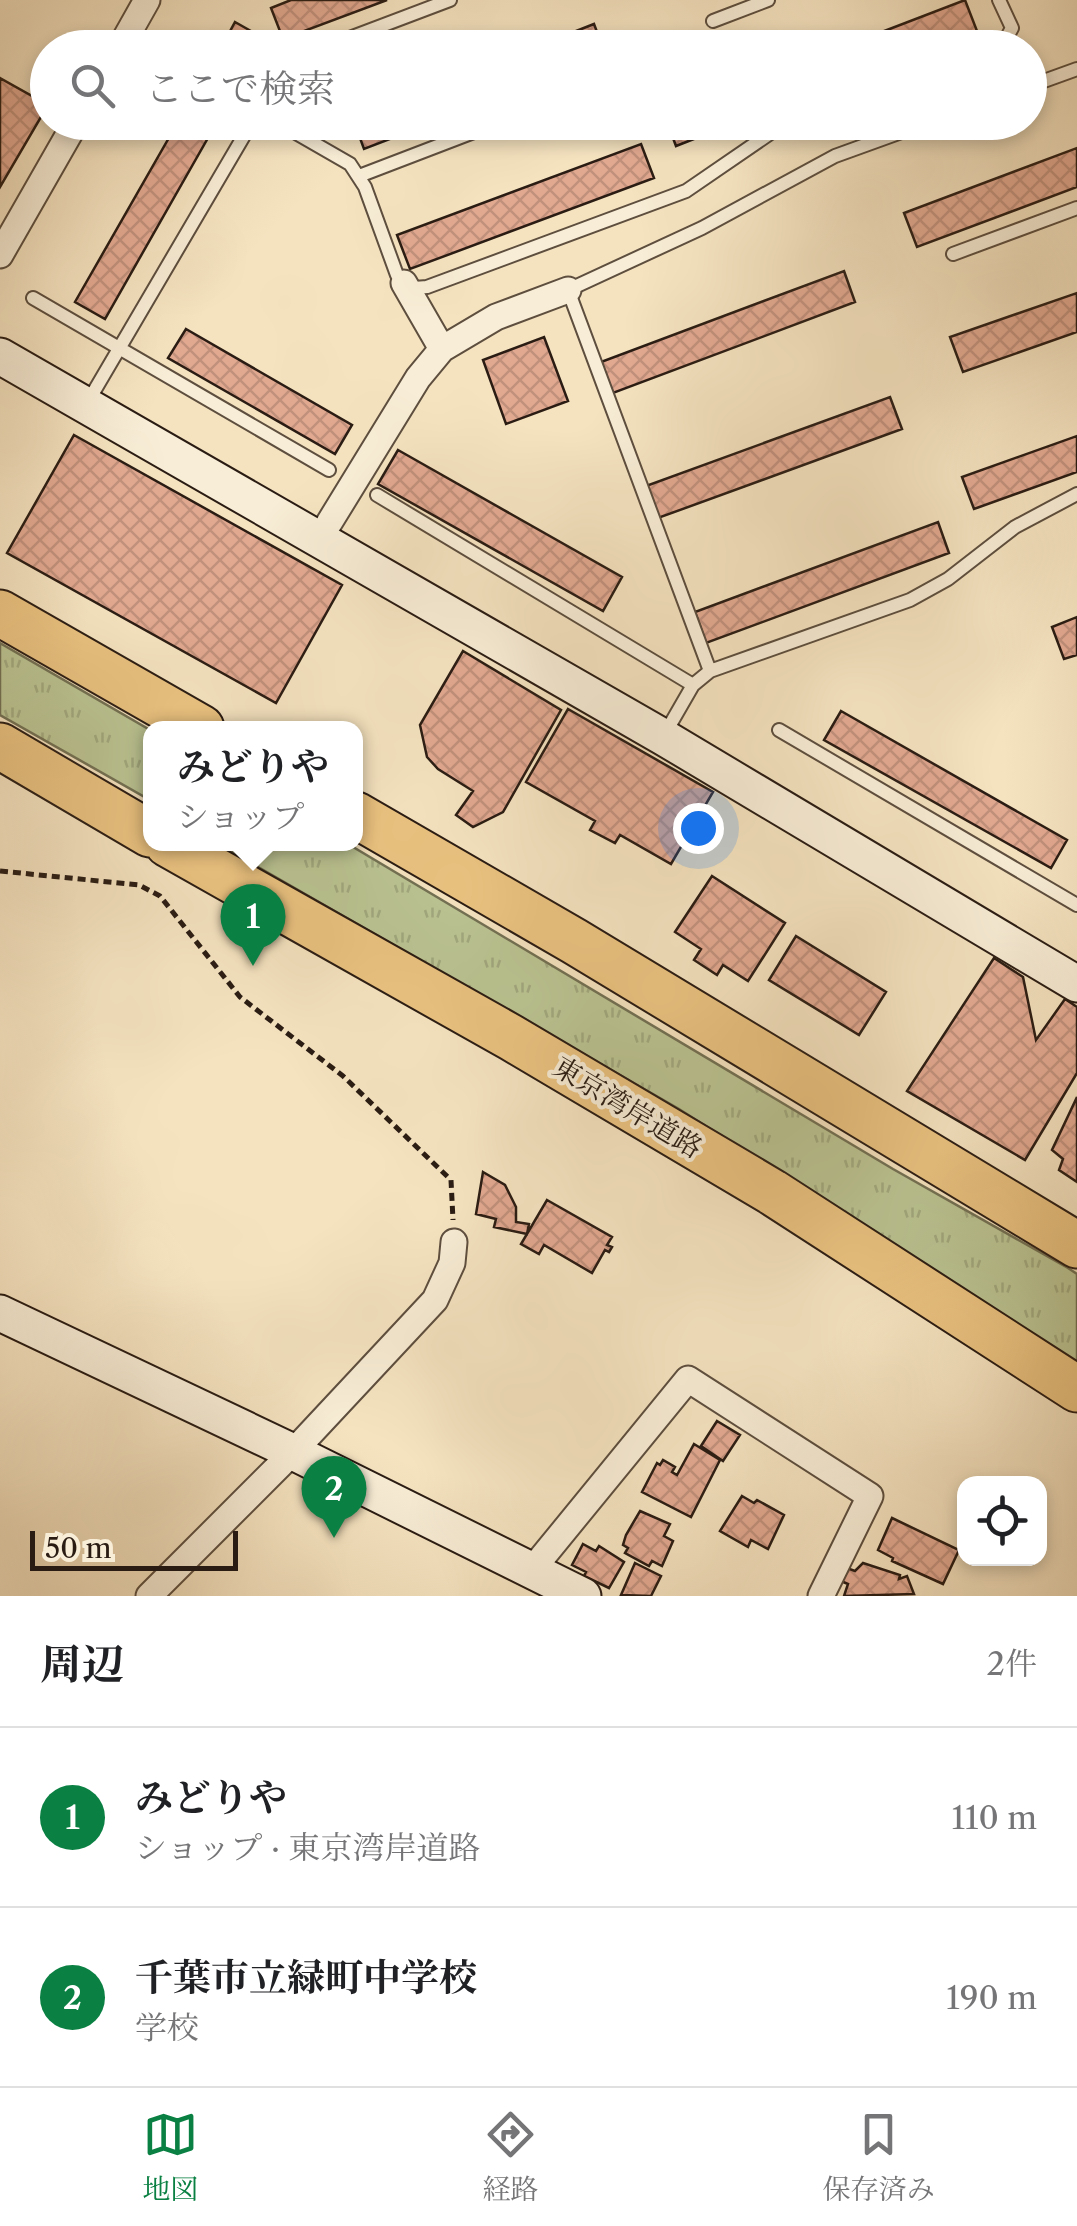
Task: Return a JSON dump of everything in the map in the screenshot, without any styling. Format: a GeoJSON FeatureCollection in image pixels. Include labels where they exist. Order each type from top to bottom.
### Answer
{"type":"FeatureCollection","features":[{"type":"Feature","properties":{"kind":"highway"},"geometry":{"type":"LineString","coordinates":[[0,612],[189,721]]}},
{"type":"Feature","properties":{"kind":"highway"},"geometry":{"type":"LineString","coordinates":[[0,746],[143,830]]}},
{"type":"Feature","properties":{"kind":"highway"},"geometry":{"type":"LineString","coordinates":[[363,819],[1077,1246]]}},
{"type":"Feature","properties":{"kind":"highway","name":"東京湾岸道路"},"geometry":{"type":"LineString","coordinates":[[180,851],[512,1038],[755,1182],[1077,1389]]}},
{"type":"Feature","properties":{"kind":"street"},"geometry":{"type":"LineString","coordinates":[[130,30],[147,0]]}},
{"type":"Feature","properties":{"kind":"street"},"geometry":{"type":"LineString","coordinates":[[0,255],[66,140]]}},
{"type":"Feature","properties":{"kind":"street"},"geometry":{"type":"LineString","coordinates":[[404,283],[442,348]]}},
{"type":"Feature","properties":{"kind":"street"},"geometry":{"type":"LineString","coordinates":[[329,523],[418,378],[442,348],[496,317],[568,290]]}},
{"type":"Feature","properties":{"kind":"street"},"geometry":{"type":"LineString","coordinates":[[0,356],[662,737],[1077,984]]}},
{"type":"Feature","properties":{"kind":"street"},"geometry":{"type":"LineString","coordinates":[[149,1596],[293,1452],[434,1300],[452,1263],[454,1242]]}},
{"type":"Feature","properties":{"kind":"street"},"geometry":{"type":"LineString","coordinates":[[4,1322],[293,1452],[583,1596]]}},
{"type":"Feature","properties":{"kind":"street"},"geometry":{"type":"LineString","coordinates":[[531,1570],[688,1379],[870,1496],[821,1596]]}},
{"type":"Feature","properties":{"kind":"lane"},"geometry":{"type":"LineString","coordinates":[[371,30],[450,0]]}},
{"type":"Feature","properties":{"kind":"lane"},"geometry":{"type":"LineString","coordinates":[[713,21],[768,0]]}},
{"type":"Feature","properties":{"kind":"lane"},"geometry":{"type":"LineString","coordinates":[[998,0],[1011,30]]}},
{"type":"Feature","properties":{"kind":"lane"},"geometry":{"type":"LineString","coordinates":[[1047,80],[1077,69]]}},
{"type":"Feature","properties":{"kind":"lane"},"geometry":{"type":"LineString","coordinates":[[86,405],[241,140]]}},
{"type":"Feature","properties":{"kind":"lane"},"geometry":{"type":"LineString","coordinates":[[309,140],[350,164],[359,176],[397,275],[404,283],[427,288],[686,191],[760,140]]}},
{"type":"Feature","properties":{"kind":"lane"},"geometry":{"type":"LineString","coordinates":[[359,176],[453,140]]}},
{"type":"Feature","properties":{"kind":"lane"},"geometry":{"type":"LineString","coordinates":[[710,671],[568,290],[702,228],[835,156],[879,140]]}},
{"type":"Feature","properties":{"kind":"lane"},"geometry":{"type":"LineString","coordinates":[[954,254],[1077,208]]}},
{"type":"Feature","properties":{"kind":"lane"},"geometry":{"type":"LineString","coordinates":[[33,298],[329,470]]}},
{"type":"Feature","properties":{"kind":"lane"},"geometry":{"type":"LineString","coordinates":[[662,737],[693,685],[710,671],[910,600],[948,579],[1015,527],[1077,494]]}},
{"type":"Feature","properties":{"kind":"lane"},"geometry":{"type":"LineString","coordinates":[[377,495],[693,685]]}},
{"type":"Feature","properties":{"kind":"lane"},"geometry":{"type":"LineString","coordinates":[[779,730],[1077,905]]}},
{"type":"Feature","properties":{"kind":"path"},"geometry":{"type":"LineString","coordinates":[[0,871],[139,885],[160,896],[240,997],[343,1076],[451,1180],[454,1242]]}},
{"type":"Feature","properties":{"kind":"green space"},"geometry":{"type":"Polygon","coordinates":[[[0,643],[143,726],[143,796],[0,715],[0,643]]]}},
{"type":"Feature","properties":{"kind":"green space"},"geometry":{"type":"Polygon","coordinates":[[[230,851],[360,851],[893,1169],[1068,1268],[1077,1274],[1077,1363],[679,1109],[230,851]]]}},
{"type":"Feature","properties":{"kind":"building"},"geometry":{"type":"Polygon","coordinates":[[[291,0],[387,0],[307,30],[280,30],[271,8],[291,0]]]}},
{"type":"Feature","properties":{"kind":"building"},"geometry":{"type":"Polygon","coordinates":[[[965,0],[977,30],[887,30],[965,0]]]}},
{"type":"Feature","properties":{"kind":"building"},"geometry":{"type":"Polygon","coordinates":[[[235,22],[249,30],[231,30],[235,22]]]}},
{"type":"Feature","properties":{"kind":"building"},"geometry":{"type":"Polygon","coordinates":[[[0,78],[30,95],[30,136],[0,187],[0,78]]]}},
{"type":"Feature","properties":{"kind":"building"},"geometry":{"type":"Polygon","coordinates":[[[168,140],[207,140],[105,319],[75,302],[168,140]]]}},
{"type":"Feature","properties":{"kind":"building"},"geometry":{"type":"Polygon","coordinates":[[[361,140],[387,140],[364,149],[361,140]]]}},
{"type":"Feature","properties":{"kind":"building"},"geometry":{"type":"Polygon","coordinates":[[[641,144],[654,178],[410,269],[397,235],[641,144]]]}},
{"type":"Feature","properties":{"kind":"building"},"geometry":{"type":"Polygon","coordinates":[[[1077,148],[1077,187],[917,247],[904,213],[1077,148]]]}},
{"type":"Feature","properties":{"kind":"building"},"geometry":{"type":"Polygon","coordinates":[[[844,271],[855,302],[613,393],[601,362],[844,271]]]}},
{"type":"Feature","properties":{"kind":"building"},"geometry":{"type":"Polygon","coordinates":[[[1077,293],[1077,332],[963,372],[950,337],[1077,293]]]}},
{"type":"Feature","properties":{"kind":"building"},"geometry":{"type":"Polygon","coordinates":[[[186,329],[352,425],[335,454],[168,358],[186,329]]]}},
{"type":"Feature","properties":{"kind":"building"},"geometry":{"type":"Polygon","coordinates":[[[544,337],[568,401],[506,424],[483,360],[544,337]]]}},
{"type":"Feature","properties":{"kind":"building"},"geometry":{"type":"Polygon","coordinates":[[[890,397],[902,429],[658,518],[646,486],[890,397]]]}},
{"type":"Feature","properties":{"kind":"building"},"geometry":{"type":"Polygon","coordinates":[[[74,435],[342,585],[276,703],[7,553],[74,435]]]}},
{"type":"Feature","properties":{"kind":"building"},"geometry":{"type":"Polygon","coordinates":[[[1077,436],[1077,472],[974,509],[962,477],[1077,436]]]}},
{"type":"Feature","properties":{"kind":"building"},"geometry":{"type":"Polygon","coordinates":[[[398,450],[622,577],[603,611],[378,484],[398,450]]]}},
{"type":"Feature","properties":{"kind":"building"},"geometry":{"type":"Polygon","coordinates":[[[938,522],[949,553],[706,643],[695,612],[938,522]]]}},
{"type":"Feature","properties":{"kind":"building"},"geometry":{"type":"Polygon","coordinates":[[[1077,617],[1077,655],[1064,659],[1052,627],[1077,617]]]}},
{"type":"Feature","properties":{"kind":"building"},"geometry":{"type":"Polygon","coordinates":[[[463,651],[561,710],[503,812],[473,827],[456,815],[473,791],[438,769],[427,757],[420,725],[463,651]]]}},
{"type":"Feature","properties":{"kind":"building"},"geometry":{"type":"Polygon","coordinates":[[[568,709],[713,792],[671,864],[620,835],[615,843],[590,830],[595,821],[526,782],[568,709]]]}},
{"type":"Feature","properties":{"kind":"building"},"geometry":{"type":"Polygon","coordinates":[[[841,711],[1067,840],[1051,868],[824,740],[841,711]]]}},
{"type":"Feature","properties":{"kind":"building"},"geometry":{"type":"Polygon","coordinates":[[[712,876],[785,923],[748,981],[723,965],[717,975],[694,960],[701,949],[675,932],[712,876]]]}},
{"type":"Feature","properties":{"kind":"building"},"geometry":{"type":"Polygon","coordinates":[[[796,936],[886,992],[859,1035],[769,980],[796,936]]]}},
{"type":"Feature","properties":{"kind":"building"},"geometry":{"type":"Polygon","coordinates":[[[994,958],[1023,977],[1036,1040],[1065,999],[1077,1007],[1077,1073],[1025,1160],[907,1091],[994,958]]]}},
{"type":"Feature","properties":{"kind":"building"},"geometry":{"type":"Polygon","coordinates":[[[1077,1097],[1077,1182],[1059,1170],[1063,1159],[1052,1150],[1077,1097]]]}},
{"type":"Feature","properties":{"kind":"building"},"geometry":{"type":"Polygon","coordinates":[[[483,1172],[505,1185],[516,1207],[516,1222],[529,1224],[527,1234],[494,1227],[496,1219],[476,1214],[483,1172]]]}},
{"type":"Feature","properties":{"kind":"building"},"geometry":{"type":"Polygon","coordinates":[[[547,1200],[612,1237],[607,1245],[612,1247],[609,1252],[605,1250],[592,1273],[544,1245],[539,1254],[521,1244],[547,1200]]]}},
{"type":"Feature","properties":{"kind":"building"},"geometry":{"type":"Polygon","coordinates":[[[717,1421],[740,1435],[723,1461],[701,1446],[717,1421]]]}},
{"type":"Feature","properties":{"kind":"building"},"geometry":{"type":"Polygon","coordinates":[[[694,1444],[720,1460],[691,1517],[642,1492],[657,1463],[660,1465],[663,1460],[675,1467],[672,1472],[677,1475],[694,1444]]]}},
{"type":"Feature","properties":{"kind":"building"},"geometry":{"type":"Polygon","coordinates":[[[742,1496],[784,1515],[768,1549],[751,1540],[748,1547],[720,1531],[742,1496]]]}},
{"type":"Feature","properties":{"kind":"building"},"geometry":{"type":"Polygon","coordinates":[[[640,1511],[670,1524],[664,1536],[673,1541],[662,1566],[652,1561],[649,1566],[625,1553],[626,1535],[640,1511]]]}},
{"type":"Feature","properties":{"kind":"building"},"geometry":{"type":"Polygon","coordinates":[[[892,1518],[957,1549],[957,1554],[943,1584],[892,1561],[878,1550],[892,1518]]]}},
{"type":"Feature","properties":{"kind":"building"},"geometry":{"type":"Polygon","coordinates":[[[583,1544],[596,1551],[599,1546],[624,1562],[609,1588],[584,1576],[586,1572],[572,1565],[583,1544]]]}},
{"type":"Feature","properties":{"kind":"building"},"geometry":{"type":"Polygon","coordinates":[[[635,1563],[661,1576],[651,1596],[621,1595],[635,1563]]]}},
{"type":"Feature","properties":{"kind":"building"},"geometry":{"type":"Polygon","coordinates":[[[863,1563],[900,1575],[899,1579],[907,1576],[914,1594],[844,1596],[848,1584],[841,1581],[847,1568],[855,1571],[863,1563]]]}},
{"type":"Feature","properties":{"kind":"place","name":"みどりや"},"geometry":{"type":"Point","coordinates":[253,966]}},
{"type":"Feature","properties":{"kind":"place","name":"千葉市立緑町中学校"},"geometry":{"type":"Point","coordinates":[334,1538]}}]}
